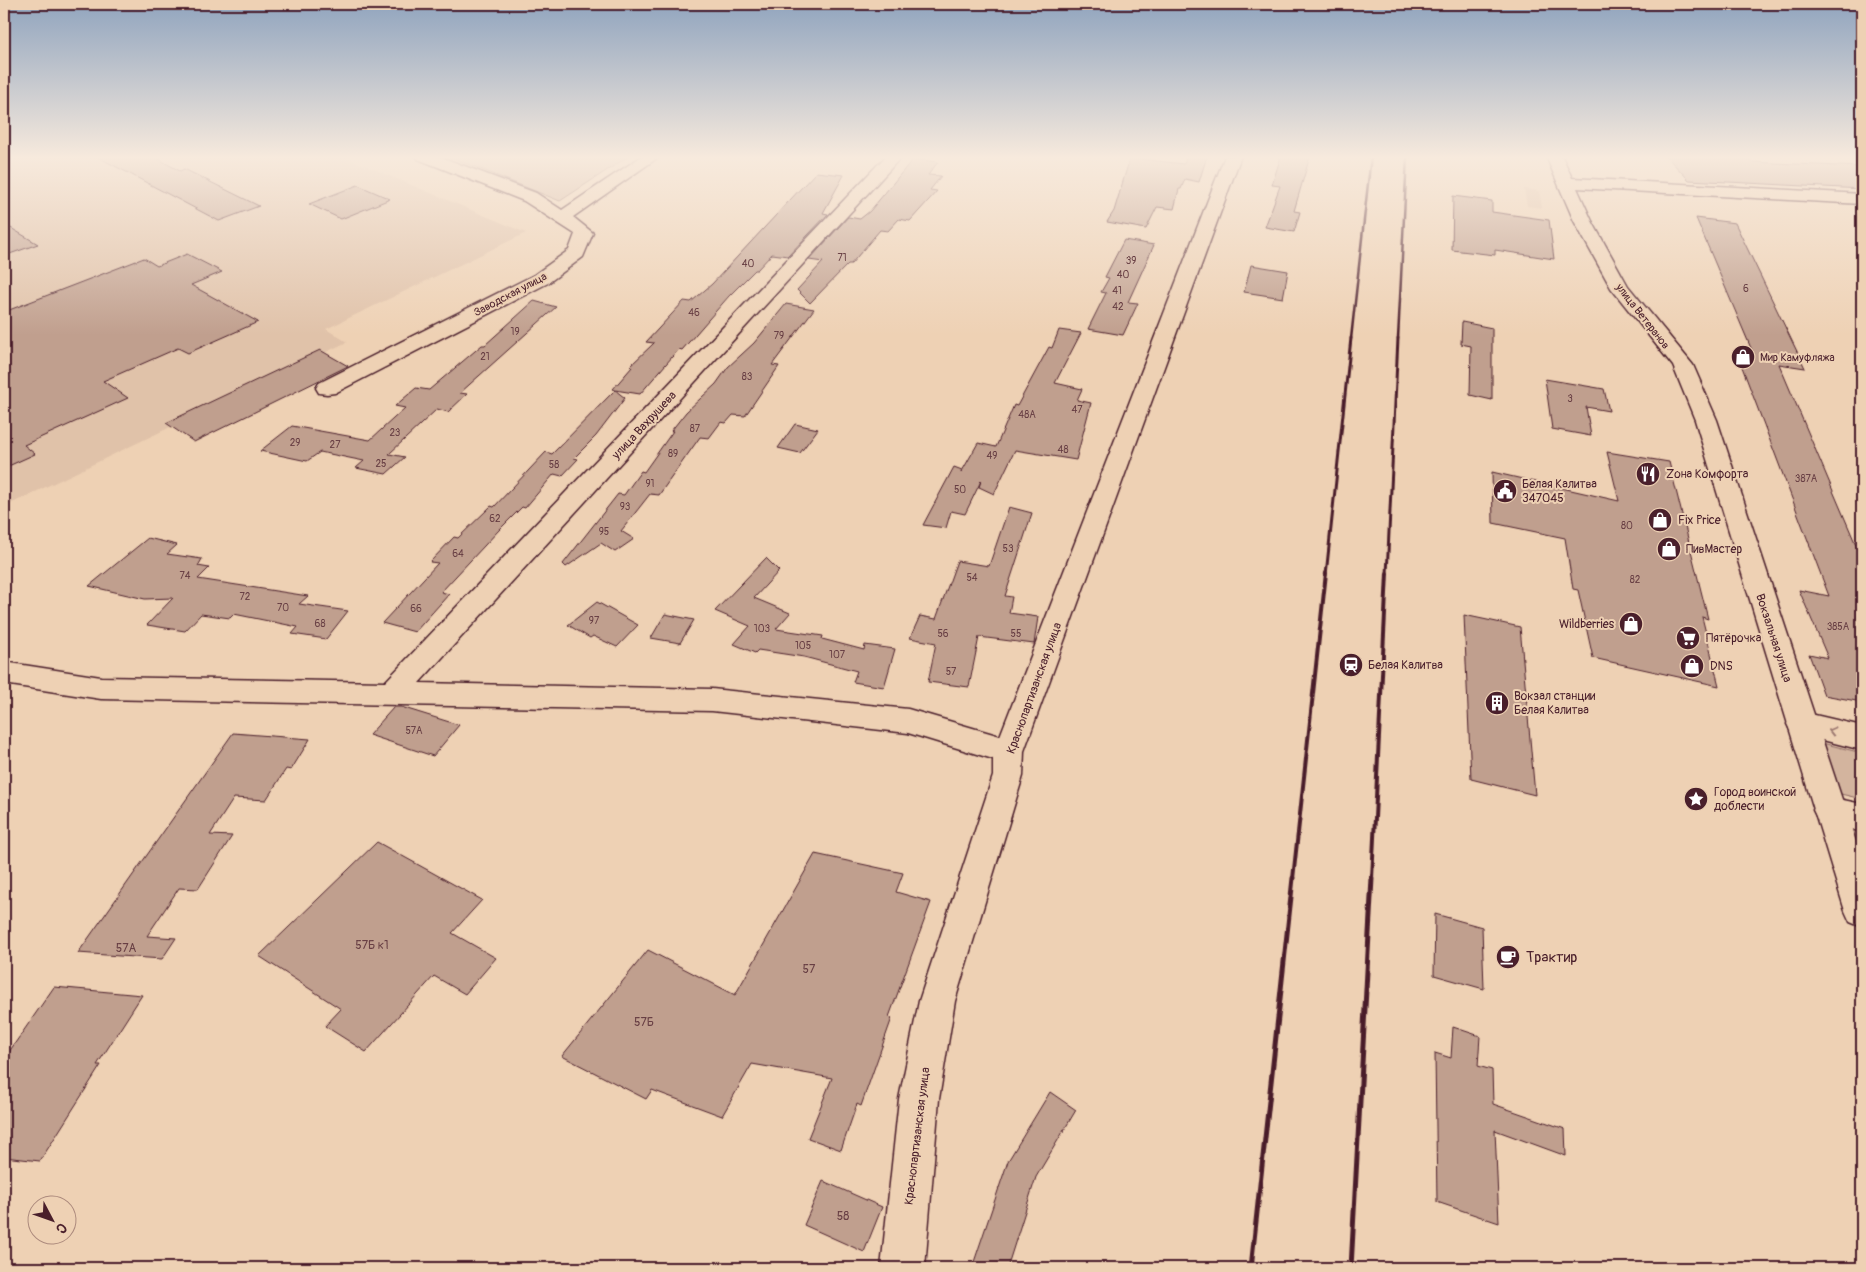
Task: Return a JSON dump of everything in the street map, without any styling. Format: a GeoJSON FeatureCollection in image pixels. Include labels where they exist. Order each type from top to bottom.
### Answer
{"type":"FeatureCollection","features":[{"type":"Feature","properties":{"kind":"street","name":"улица Вахрушева"},"geometry":{"type":"LineString","coordinates":[[392,694],[840,215]]}},
{"type":"Feature","properties":{"kind":"street","name":"Краснопартизанская улица"},"geometry":{"type":"LineString","coordinates":[[903,1268],[919,1099],[937,1001],[1008,776],[1009,751],[1210,215]]}},
{"type":"Feature","properties":{"kind":"street","name":"улица Ветеранов"},"geometry":{"type":"LineString","coordinates":[[1581,215],[1620,288],[1682,365]]}},
{"type":"Feature","properties":{"kind":"street","name":"Заводская улица"},"geometry":{"type":"LineString","coordinates":[[328,388],[542,278],[577,253],[584,233],[562,217]]}},
{"type":"Feature","properties":{"kind":"street","name":"Вокзальная улица"},"geometry":{"type":"LineString","coordinates":[[1682,365],[1706,420],[1862,912]]}},
{"type":"Feature","properties":{"kind":"street"},"geometry":{"type":"LineString","coordinates":[[4,673],[101,688],[712,700],[908,721],[1009,751]]}},
{"type":"Feature","properties":{"kind":"street"},"geometry":{"type":"LineString","coordinates":[[1802,724],[1862,738]]}},
{"type":"Feature","properties":{"kind":"street"},"geometry":{"type":"LineString","coordinates":[[1829,810],[1862,818]]}},
{"type":"Feature","properties":{"kind":"shaded area"},"geometry":{"type":"Polygon","coordinates":[[[4,215],[484,215],[526,233],[326,329],[347,342],[4,507],[4,215]]]}},
{"type":"Feature","properties":{"kind":"shaded area"},"geometry":{"type":"Polygon","coordinates":[[[1814,741],[1862,753],[1862,799],[1828,791],[1814,741]]]}},
{"type":"Feature","properties":{"kind":"building"},"geometry":{"type":"Polygon","coordinates":[[[208,215],[234,215],[219,221],[208,215]]]}},
{"type":"Feature","properties":{"kind":"building"},"geometry":{"type":"Polygon","coordinates":[[[333,215],[350,215],[341,219],[333,215]]]}},
{"type":"Feature","properties":{"kind":"building"},"geometry":{"type":"Polygon","coordinates":[[[776,215],[827,215],[788,256],[772,254],[755,270],[729,296],[682,350],[679,349],[640,394],[613,389],[632,367],[630,366],[654,343],[646,342],[684,301],[691,302],[712,284],[776,215]]]}},
{"type":"Feature","properties":{"kind":"building"},"geometry":{"type":"Polygon","coordinates":[[[865,215],[915,215],[910,221],[899,219],[888,231],[880,230],[851,264],[848,264],[810,303],[797,290],[823,262],[809,260],[848,217],[860,219],[865,215]]]}},
{"type":"Feature","properties":{"kind":"building"},"geometry":{"type":"Polygon","coordinates":[[[1111,215],[1153,215],[1146,229],[1107,222],[1111,215]]]}},
{"type":"Feature","properties":{"kind":"building"},"geometry":{"type":"Polygon","coordinates":[[[1269,215],[1299,215],[1294,232],[1265,227],[1269,215]]]}},
{"type":"Feature","properties":{"kind":"building"},"geometry":{"type":"Polygon","coordinates":[[[1453,215],[1516,215],[1549,220],[1554,259],[1495,250],[1495,255],[1452,250],[1453,215]]]}},
{"type":"Feature","properties":{"kind":"building"},"geometry":{"type":"Polygon","coordinates":[[[1696,218],[1735,223],[1805,368],[1779,364],[1862,559],[1862,702],[1824,695],[1809,654],[1828,658],[1799,590],[1829,596],[1736,351],[1753,353],[1696,218]]]}},
{"type":"Feature","properties":{"kind":"building"},"geometry":{"type":"Polygon","coordinates":[[[4,224],[38,244],[4,256],[4,224]]]}},
{"type":"Feature","properties":{"kind":"building"},"geometry":{"type":"Polygon","coordinates":[[[1124,240],[1154,245],[1128,302],[1138,303],[1123,335],[1088,329],[1106,293],[1101,292],[1109,278],[1105,277],[1124,240]]]}},
{"type":"Feature","properties":{"kind":"building"},"geometry":{"type":"Polygon","coordinates":[[[187,254],[222,272],[191,285],[258,322],[188,353],[178,348],[103,381],[128,398],[24,445],[35,454],[4,468],[4,312],[144,258],[157,266],[187,254]]]}},
{"type":"Feature","properties":{"kind":"building"},"geometry":{"type":"Polygon","coordinates":[[[1251,265],[1288,271],[1283,298],[1244,292],[1251,265]]]}},
{"type":"Feature","properties":{"kind":"building"},"geometry":{"type":"Polygon","coordinates":[[[534,301],[556,307],[460,393],[467,394],[448,412],[437,409],[389,454],[405,457],[386,474],[356,468],[364,461],[320,452],[307,461],[260,451],[292,426],[370,440],[405,408],[395,406],[416,388],[429,390],[482,345],[485,345],[534,301]]]}},
{"type":"Feature","properties":{"kind":"building"},"geometry":{"type":"Polygon","coordinates":[[[786,304],[814,309],[772,365],[779,366],[745,416],[733,415],[726,423],[721,422],[709,438],[700,437],[659,495],[650,494],[621,531],[634,539],[615,552],[601,543],[566,567],[563,564],[618,494],[624,495],[641,471],[644,472],[686,412],[716,384],[728,367],[754,343],[786,304]]]}},
{"type":"Feature","properties":{"kind":"building"},"geometry":{"type":"Polygon","coordinates":[[[1462,322],[1492,328],[1492,400],[1470,395],[1471,346],[1461,344],[1462,322]]]}},
{"type":"Feature","properties":{"kind":"building"},"geometry":{"type":"Polygon","coordinates":[[[1059,330],[1081,333],[1055,383],[1082,389],[1077,400],[1091,403],[1076,460],[1015,450],[994,494],[979,487],[981,481],[965,514],[951,511],[946,528],[923,525],[954,467],[962,470],[961,473],[978,443],[996,447],[1014,405],[1017,406],[1049,347],[1052,348],[1059,330]]]}},
{"type":"Feature","properties":{"kind":"building"},"geometry":{"type":"Polygon","coordinates":[[[320,350],[348,366],[194,442],[166,423],[320,350]]]}},
{"type":"Feature","properties":{"kind":"building"},"geometry":{"type":"Polygon","coordinates":[[[1545,379],[1604,389],[1609,411],[1586,407],[1591,436],[1552,429],[1545,379]]]}},
{"type":"Feature","properties":{"kind":"building"},"geometry":{"type":"Polygon","coordinates":[[[615,390],[625,398],[596,436],[574,458],[578,459],[562,476],[554,474],[525,508],[522,507],[499,530],[441,592],[449,594],[415,632],[382,623],[438,563],[430,562],[454,537],[458,538],[491,506],[494,507],[546,452],[552,454],[615,390]]]}},
{"type":"Feature","properties":{"kind":"building"},"geometry":{"type":"Polygon","coordinates":[[[795,424],[818,429],[800,453],[778,448],[795,424]]]}},
{"type":"Feature","properties":{"kind":"building"},"geometry":{"type":"Polygon","coordinates":[[[1607,452],[1669,462],[1708,619],[1702,617],[1719,686],[1593,658],[1578,590],[1573,589],[1565,538],[1493,523],[1492,472],[1619,501],[1607,452]]]}},
{"type":"Feature","properties":{"kind":"building"},"geometry":{"type":"Polygon","coordinates":[[[1009,507],[1032,513],[1005,596],[1012,597],[1009,613],[1038,617],[1034,644],[979,637],[969,687],[928,682],[936,643],[910,638],[920,616],[936,619],[957,561],[989,566],[1009,507]]]}},
{"type":"Feature","properties":{"kind":"building"},"geometry":{"type":"Polygon","coordinates":[[[148,538],[177,545],[167,554],[202,559],[198,566],[209,568],[198,579],[308,596],[299,604],[348,611],[326,639],[292,634],[298,627],[234,614],[230,618],[201,614],[185,631],[147,625],[173,598],[145,599],[89,586],[148,538]]]}},
{"type":"Feature","properties":{"kind":"building"},"geometry":{"type":"Polygon","coordinates":[[[766,558],[779,571],[754,598],[790,613],[776,629],[823,636],[822,639],[864,650],[865,645],[895,649],[884,687],[853,682],[857,671],[804,657],[758,650],[755,653],[734,644],[750,626],[715,611],[766,558]]]}},
{"type":"Feature","properties":{"kind":"building"},"geometry":{"type":"Polygon","coordinates":[[[597,602],[638,625],[617,647],[593,636],[590,638],[568,625],[597,602]]]}},
{"type":"Feature","properties":{"kind":"building"},"geometry":{"type":"Polygon","coordinates":[[[665,614],[694,620],[680,643],[651,638],[665,614]]]}},
{"type":"Feature","properties":{"kind":"building","name":"Вокзал станции Белая Калитва"},"geometry":{"type":"Polygon","coordinates":[[[1464,615],[1520,627],[1535,795],[1471,779],[1464,615]]]}},
{"type":"Feature","properties":{"kind":"building"},"geometry":{"type":"Polygon","coordinates":[[[394,707],[401,707],[459,725],[433,756],[369,735],[394,707]]]}},
{"type":"Feature","properties":{"kind":"building"},"geometry":{"type":"Polygon","coordinates":[[[233,733],[310,739],[291,770],[286,769],[266,800],[234,798],[210,835],[232,836],[198,889],[179,888],[147,936],[176,938],[162,959],[78,953],[233,733]]]}},
{"type":"Feature","properties":{"kind":"building"},"geometry":{"type":"Polygon","coordinates":[[[377,842],[482,900],[452,933],[496,958],[465,994],[434,976],[366,1052],[325,1026],[341,1009],[259,956],[377,842]]]}},
{"type":"Feature","properties":{"kind":"building"},"geometry":{"type":"Polygon","coordinates":[[[815,854],[903,873],[896,892],[931,902],[889,1017],[892,1018],[861,1106],[857,1104],[841,1150],[808,1138],[832,1078],[752,1064],[722,1116],[652,1090],[646,1099],[562,1056],[648,950],[735,995],[815,854]]]}},
{"type":"Feature","properties":{"kind":"building"},"geometry":{"type":"Polygon","coordinates":[[[1435,914],[1482,927],[1484,989],[1434,975],[1435,914]]]}},
{"type":"Feature","properties":{"kind":"building"},"geometry":{"type":"Polygon","coordinates":[[[54,987],[142,995],[97,1065],[101,1065],[40,1161],[4,1157],[4,1059],[54,987]]]}},
{"type":"Feature","properties":{"kind":"building"},"geometry":{"type":"Polygon","coordinates":[[[1453,1027],[1480,1036],[1478,1066],[1492,1070],[1493,1104],[1565,1129],[1566,1156],[1495,1130],[1499,1223],[1437,1202],[1435,1053],[1451,1058],[1453,1027]]]}},
{"type":"Feature","properties":{"kind":"building"},"geometry":{"type":"Polygon","coordinates":[[[1050,1092],[1076,1110],[1036,1177],[1007,1268],[972,1268],[1008,1161],[1050,1092]]]}},
{"type":"Feature","properties":{"kind":"building"},"geometry":{"type":"Polygon","coordinates":[[[823,1181],[882,1207],[864,1252],[804,1225],[823,1181]]]}},
{"type":"Feature","properties":{"kind":"railway"},"geometry":{"type":"LineString","coordinates":[[1351,339],[1365,215]]}},
{"type":"Feature","properties":{"kind":"railway"},"geometry":{"type":"LineString","coordinates":[[1398,339],[1404,215]]}},
{"type":"Feature","properties":{"kind":"railway"},"geometry":{"type":"LineString","coordinates":[[1326,575],[1351,338]]}},
{"type":"Feature","properties":{"kind":"railway"},"geometry":{"type":"LineString","coordinates":[[1387,575],[1398,338]]}},
{"type":"Feature","properties":{"kind":"railway"},"geometry":{"type":"LineString","coordinates":[[1293,879],[1326,573]]}},
{"type":"Feature","properties":{"kind":"railway"},"geometry":{"type":"LineString","coordinates":[[1372,879],[1387,573]]}},
{"type":"Feature","properties":{"kind":"railway"},"geometry":{"type":"LineString","coordinates":[[1251,1268],[1293,878]]}},
{"type":"Feature","properties":{"kind":"railway"},"geometry":{"type":"LineString","coordinates":[[1351,1268],[1372,878]]}},
{"type":"Feature","properties":{"kind":"place","name":"Мир Камуфляжа"},"geometry":{"type":"Point","coordinates":[1743,357]}},
{"type":"Feature","properties":{"kind":"place","name":"Zона Комфорта"},"geometry":{"type":"Point","coordinates":[1648,474]}},
{"type":"Feature","properties":{"kind":"place","name":"Белая Калитва 347045"},"geometry":{"type":"Point","coordinates":[1505,491]}},
{"type":"Feature","properties":{"kind":"place","name":"Fix Price"},"geometry":{"type":"Point","coordinates":[1660,520]}},
{"type":"Feature","properties":{"kind":"place","name":"ПивМастер"},"geometry":{"type":"Point","coordinates":[1669,549]}},
{"type":"Feature","properties":{"kind":"place","name":"Wildberries"},"geometry":{"type":"Point","coordinates":[1631,624]}},
{"type":"Feature","properties":{"kind":"place","name":"Пятёрочка"},"geometry":{"type":"Point","coordinates":[1688,638]}},
{"type":"Feature","properties":{"kind":"place","name":"Белая Калитва"},"geometry":{"type":"Point","coordinates":[1351,665]}},
{"type":"Feature","properties":{"kind":"place","name":"DNS"},"geometry":{"type":"Point","coordinates":[1692,666]}},
{"type":"Feature","properties":{"kind":"place","name":"Вокзал станции Белая Калитва"},"geometry":{"type":"Point","coordinates":[1497,703]}},
{"type":"Feature","properties":{"kind":"place","name":"Город воинской доблести"},"geometry":{"type":"Point","coordinates":[1696,799]}},
{"type":"Feature","properties":{"kind":"place","name":"Трактир"},"geometry":{"type":"Point","coordinates":[1508,957]}}]}
